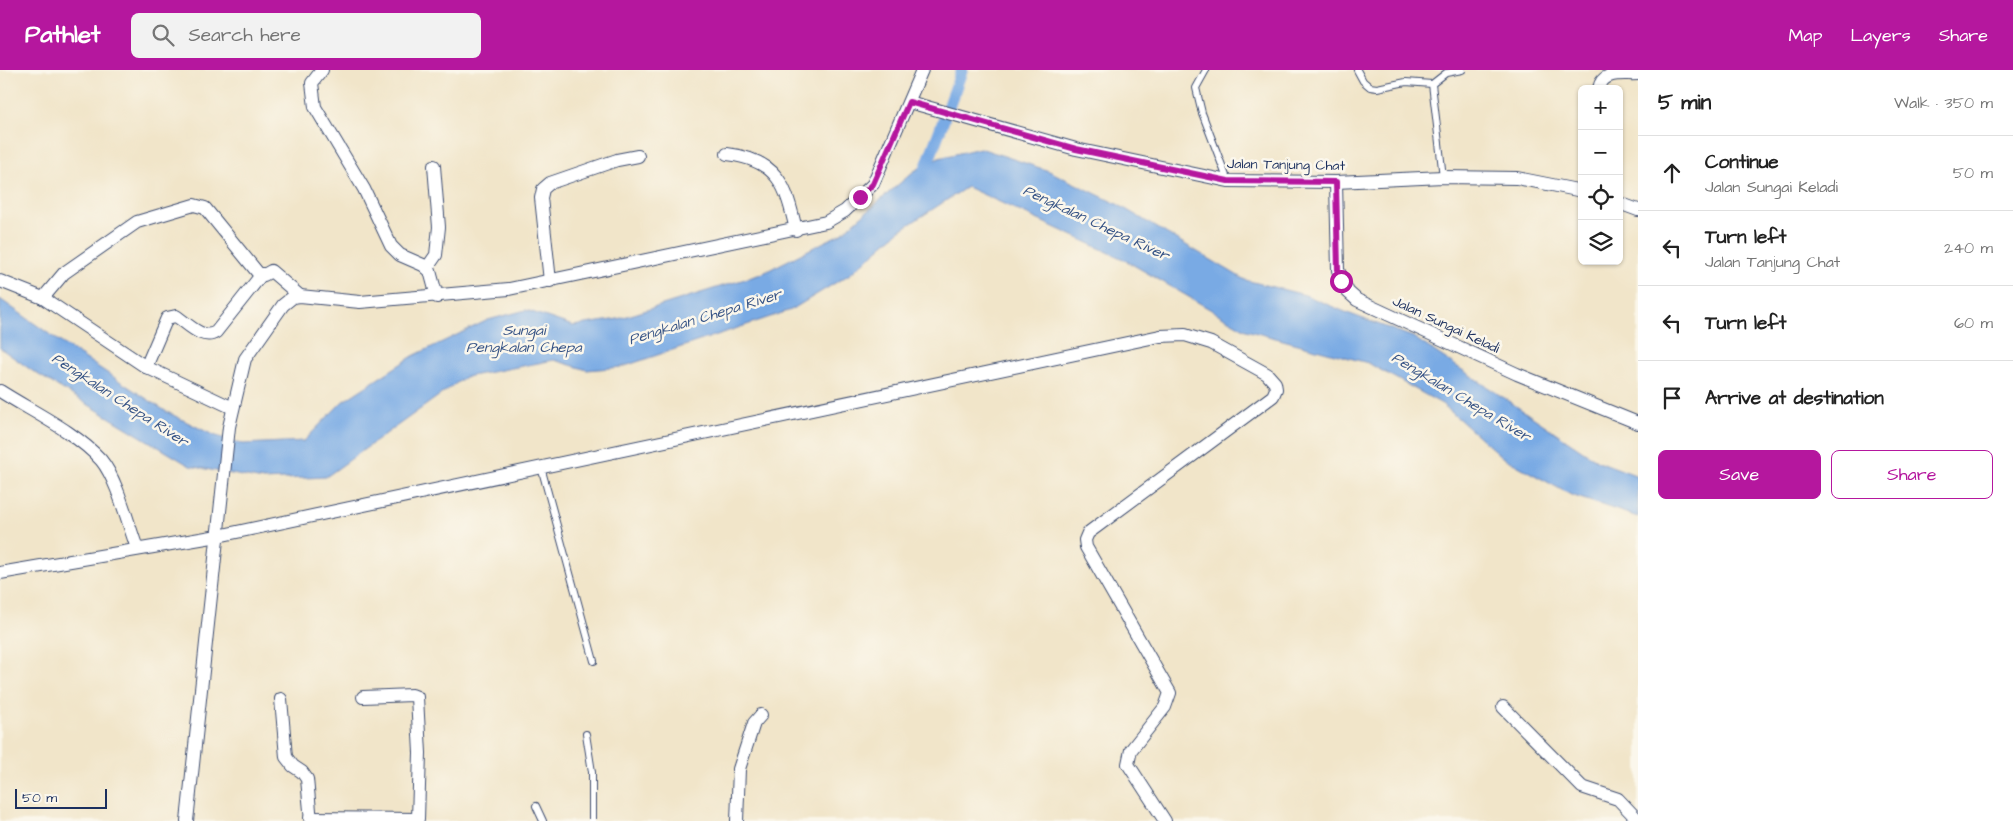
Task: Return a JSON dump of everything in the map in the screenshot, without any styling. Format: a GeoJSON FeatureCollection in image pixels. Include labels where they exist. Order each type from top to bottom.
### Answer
{"type":"FeatureCollection","features":[{"type":"Feature","properties":{"kind":"street"},"geometry":{"type":"LineString","coordinates":[[322,70],[312,83],[315,106],[364,189],[395,252],[427,268],[437,297]]}},
{"type":"Feature","properties":{"kind":"street"},"geometry":{"type":"LineString","coordinates":[[187,821],[229,427],[245,359],[283,305],[293,297],[300,296],[360,302],[503,290],[796,230],[826,222],[845,211],[873,184],[922,70]]}},
{"type":"Feature","properties":{"kind":"street"},"geometry":{"type":"LineString","coordinates":[[1600,85],[1609,72],[1638,74]]}},
{"type":"Feature","properties":{"kind":"street","name":"Jalan Tanjung Chat"},"geometry":{"type":"LineString","coordinates":[[909,102],[1076,149],[1228,181],[1336,182],[1443,177],[1517,178],[1578,190]]}},
{"type":"Feature","properties":{"kind":"street"},"geometry":{"type":"LineString","coordinates":[[727,154],[756,159],[780,182],[787,192],[796,230]]}},
{"type":"Feature","properties":{"kind":"street"},"geometry":{"type":"LineString","coordinates":[[550,281],[541,198],[543,189],[550,183],[600,166],[638,156]]}},
{"type":"Feature","properties":{"kind":"street"},"geometry":{"type":"LineString","coordinates":[[427,268],[436,255],[439,227],[434,166]]}},
{"type":"Feature","properties":{"kind":"street","name":"Jalan Sungai Keladi"},"geometry":{"type":"LineString","coordinates":[[1336,182],[1338,270],[1341,281],[1353,296],[1517,374],[1638,422]]}},
{"type":"Feature","properties":{"kind":"street"},"geometry":{"type":"LineString","coordinates":[[1623,204],[1638,210]]}},
{"type":"Feature","properties":{"kind":"street"},"geometry":{"type":"LineString","coordinates":[[43,298],[64,273],[137,222],[194,206],[205,208],[258,273],[271,272],[300,296]]}},
{"type":"Feature","properties":{"kind":"street"},"geometry":{"type":"LineString","coordinates":[[146,367],[167,318],[176,316],[205,336],[212,335],[262,274]]}},
{"type":"Feature","properties":{"kind":"street"},"geometry":{"type":"LineString","coordinates":[[0,281],[43,298],[146,367],[233,408]]}},
{"type":"Feature","properties":{"kind":"street"},"geometry":{"type":"LineString","coordinates":[[0,573],[137,548],[218,536],[1160,336],[1184,335],[1210,343],[1267,374],[1275,383],[1276,389],[1273,396],[1088,533],[1085,540],[1086,547],[1170,693],[1165,707],[1131,750],[1128,764],[1165,821]]}},
{"type":"Feature","properties":{"kind":"street"},"geometry":{"type":"LineString","coordinates":[[1,392],[80,442],[101,460],[110,474],[137,548]]}},
{"type":"Feature","properties":{"kind":"street"},"geometry":{"type":"LineString","coordinates":[[281,699],[286,757],[307,779],[310,819],[418,819],[420,753],[417,696],[363,697]]}},
{"type":"Feature","properties":{"kind":"street"},"geometry":{"type":"LineString","coordinates":[[1503,707],[1582,787],[1621,801],[1638,820]]}},
{"type":"Feature","properties":{"kind":"street"},"geometry":{"type":"LineString","coordinates":[[737,821],[739,769],[754,724],[761,715]]}},
{"type":"Feature","properties":{"kind":"lane"},"geometry":{"type":"LineString","coordinates":[[1206,70],[1196,88],[1202,113],[1228,181]]}},
{"type":"Feature","properties":{"kind":"lane"},"geometry":{"type":"LineString","coordinates":[[1357,70],[1363,81],[1370,87],[1406,82],[1432,84],[1446,73],[1462,70]]}},
{"type":"Feature","properties":{"kind":"lane"},"geometry":{"type":"LineString","coordinates":[[1432,84],[1443,177]]}},
{"type":"Feature","properties":{"kind":"lane"},"geometry":{"type":"LineString","coordinates":[[540,467],[594,662]]}},
{"type":"Feature","properties":{"kind":"lane"},"geometry":{"type":"LineString","coordinates":[[586,734],[592,772],[592,821]]}},
{"type":"Feature","properties":{"kind":"lane"},"geometry":{"type":"LineString","coordinates":[[536,806],[543,821]]}},
{"type":"Feature","properties":{"kind":"water","name":"Sungai Pengkalan Chepa"},"geometry":{"type":"Polygon","coordinates":[[[980,148],[1049,171],[1117,204],[1245,280],[1305,295],[1413,337],[1598,461],[1638,476],[1638,517],[1571,495],[1502,457],[1442,404],[1368,363],[1246,330],[1123,259],[967,187],[899,231],[850,274],[791,310],[622,367],[587,370],[554,360],[465,377],[326,477],[263,480],[190,466],[34,372],[0,348],[0,299],[69,348],[167,412],[213,435],[243,444],[304,441],[342,402],[413,356],[488,320],[526,310],[573,326],[618,319],[761,274],[842,233],[914,171],[939,158],[980,148]]]}},
{"type":"Feature","properties":{"kind":"waterway"},"geometry":{"type":"LineString","coordinates":[[949,106],[962,70]]}},
{"type":"Feature","properties":{"kind":"waterway"},"geometry":{"type":"LineString","coordinates":[[921,181],[944,119]]}},
{"type":"Feature","properties":{"kind":"route"},"geometry":{"type":"LineString","coordinates":[[860,197],[873,184],[909,102],[1076,149],[1228,181],[1336,182],[1338,270],[1341,281]]}},
{"type":"Feature","properties":{"kind":"water label","name":"Pengkalan Chepa River"},"geometry":{"type":"Point","coordinates":[1096,223]}},
{"type":"Feature","properties":{"kind":"water label","name":"Pengkalan Chepa River"},"geometry":{"type":"Point","coordinates":[705,317]}},
{"type":"Feature","properties":{"kind":"water label","name":"Pengkalan Chepa River"},"geometry":{"type":"Point","coordinates":[1461,397]}},
{"type":"Feature","properties":{"kind":"water label","name":"Pengkalan Chepa River"},"geometry":{"type":"Point","coordinates":[120,400]}}]}
